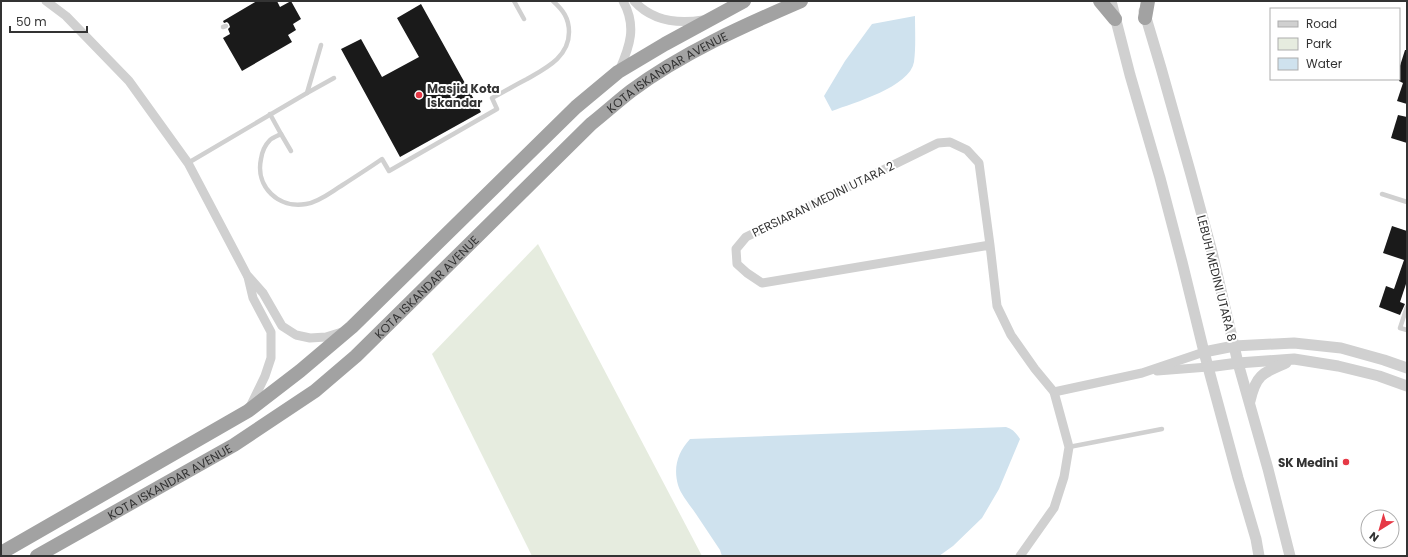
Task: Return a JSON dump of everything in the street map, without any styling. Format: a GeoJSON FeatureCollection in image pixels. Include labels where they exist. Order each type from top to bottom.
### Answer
{"type":"FeatureCollection","features":[{"type":"Feature","properties":{"kind":"highway","name":"KOTA ISKANDAR AVENUE"},"geometry":{"type":"LineString","coordinates":[[1,553],[248,411],[300,371],[352,327],[576,107],[618,72],[665,44],[744,1]]}},
{"type":"Feature","properties":{"kind":"highway","name":"KOTA ISKANDAR AVENUE"},"geometry":{"type":"LineString","coordinates":[[36,556],[234,445],[315,391],[356,356],[592,124],[632,91],[683,58],[758,19],[801,1]]}},
{"type":"Feature","properties":{"kind":"highway"},"geometry":{"type":"LineString","coordinates":[[1100,1],[1115,19]]}},
{"type":"Feature","properties":{"kind":"highway"},"geometry":{"type":"LineString","coordinates":[[1145,18],[1148,1]]}},
{"type":"Feature","properties":{"kind":"street"},"geometry":{"type":"LineString","coordinates":[[46,1],[66,16],[129,81],[188,163],[247,275],[253,298],[271,332],[271,358],[248,411]]}},
{"type":"Feature","properties":{"kind":"street"},"geometry":{"type":"LineString","coordinates":[[618,72],[628,51],[632,30],[629,12],[623,1]]}},
{"type":"Feature","properties":{"kind":"street"},"geometry":{"type":"LineString","coordinates":[[634,1],[650,15],[664,20],[687,22],[712,18]]}},
{"type":"Feature","properties":{"kind":"street"},"geometry":{"type":"LineString","coordinates":[[1111,1],[1130,75],[1160,178],[1208,367],[1256,539],[1258,556]]}},
{"type":"Feature","properties":{"kind":"street","name":"LEBUH MEDINI UTARA 8"},"geometry":{"type":"LineString","coordinates":[[1142,1],[1145,18],[1161,68],[1212,252],[1238,363],[1272,484],[1290,556]]}},
{"type":"Feature","properties":{"kind":"street","name":"PERSIARAN MEDINI UTARA 2"},"geometry":{"type":"LineString","coordinates":[[990,246],[762,283],[737,264],[736,249],[746,237],[938,143],[950,142],[967,150],[979,163],[990,246],[997,306],[1011,335],[1035,369],[1054,392],[1069,447],[1064,477],[1054,508],[1020,556]]}},
{"type":"Feature","properties":{"kind":"street"},"geometry":{"type":"LineString","coordinates":[[247,275],[263,293],[282,326],[296,335],[310,338],[326,337],[336,335],[352,327]]}},
{"type":"Feature","properties":{"kind":"street"},"geometry":{"type":"LineString","coordinates":[[1054,392],[1142,373],[1204,352],[1234,346],[1294,343],[1341,348],[1407,368]]}},
{"type":"Feature","properties":{"kind":"street"},"geometry":{"type":"LineString","coordinates":[[1142,373],[1294,359],[1338,366],[1379,376],[1407,386]]}},
{"type":"Feature","properties":{"kind":"street"},"geometry":{"type":"LineString","coordinates":[[1249,402],[1254,383],[1266,371],[1294,359]]}},
{"type":"Feature","properties":{"kind":"street"},"geometry":{"type":"LineString","coordinates":[[1026,546],[1028,556]]}},
{"type":"Feature","properties":{"kind":"lane"},"geometry":{"type":"LineString","coordinates":[[514,1],[524,19]]}},
{"type":"Feature","properties":{"kind":"lane"},"geometry":{"type":"LineString","coordinates":[[280,134],[270,140],[262,151],[260,174],[264,185],[272,195],[284,202],[307,204],[319,199],[382,159],[390,171],[497,109],[492,98],[552,65],[565,50],[569,40],[568,18],[560,7],[553,1]]}},
{"type":"Feature","properties":{"kind":"lane"},"geometry":{"type":"LineString","coordinates":[[308,93],[321,45]]}},
{"type":"Feature","properties":{"kind":"lane"},"geometry":{"type":"LineString","coordinates":[[188,163],[334,78]]}},
{"type":"Feature","properties":{"kind":"lane"},"geometry":{"type":"LineString","coordinates":[[270,114],[291,151]]}},
{"type":"Feature","properties":{"kind":"lane"},"geometry":{"type":"LineString","coordinates":[[1382,194],[1407,202]]}},
{"type":"Feature","properties":{"kind":"lane"},"geometry":{"type":"LineString","coordinates":[[1407,307],[1400,328],[1407,330]]}},
{"type":"Feature","properties":{"kind":"lane"},"geometry":{"type":"LineString","coordinates":[[1069,447],[1162,429]]}},
{"type":"Feature","properties":{"kind":"green space"},"geometry":{"type":"Polygon","coordinates":[[[538,244],[702,556],[532,556],[432,354],[538,244]]]}},
{"type":"Feature","properties":{"kind":"water"},"geometry":{"type":"Polygon","coordinates":[[[915,16],[915,57],[910,71],[902,79],[879,93],[832,111],[824,96],[845,61],[872,24],[915,16]]]}},
{"type":"Feature","properties":{"kind":"water"},"geometry":{"type":"Polygon","coordinates":[[[1006,427],[1018,435],[1020,439],[999,489],[982,518],[953,546],[939,556],[722,556],[720,550],[681,492],[678,485],[676,466],[682,449],[690,439],[1006,427]]]}},
{"type":"Feature","properties":{"kind":"building"},"geometry":{"type":"Polygon","coordinates":[[[257,1],[277,1],[280,7],[291,1],[301,19],[293,24],[296,30],[288,35],[292,42],[242,71],[223,38],[230,34],[228,29],[230,27],[227,22],[224,23],[223,21],[257,1]]]}},
{"type":"Feature","properties":{"kind":"building","name":"Masjid Kota Iskandar"},"geometry":{"type":"Polygon","coordinates":[[[421,4],[481,112],[400,157],[341,49],[361,39],[382,77],[419,57],[397,18],[421,4]]]}},
{"type":"Feature","properties":{"kind":"building"},"geometry":{"type":"Polygon","coordinates":[[[1405,50],[1407,50],[1407,104],[1397,101],[1403,83],[1399,81],[1400,66],[1405,50]]]}},
{"type":"Feature","properties":{"kind":"building"},"geometry":{"type":"Polygon","coordinates":[[[1398,115],[1407,117],[1407,143],[1391,138],[1398,115]]]}},
{"type":"Feature","properties":{"kind":"building"},"geometry":{"type":"Polygon","coordinates":[[[1392,226],[1407,231],[1407,285],[1406,284],[1400,302],[1405,304],[1400,315],[1379,307],[1386,286],[1394,289],[1404,260],[1383,253],[1392,226]]]}},
{"type":"Feature","properties":{"kind":"place","name":"Masjid Kota Iskandar"},"geometry":{"type":"Point","coordinates":[419,95]}},
{"type":"Feature","properties":{"kind":"place","name":"SK Medini"},"geometry":{"type":"Point","coordinates":[1346,462]}}]}
